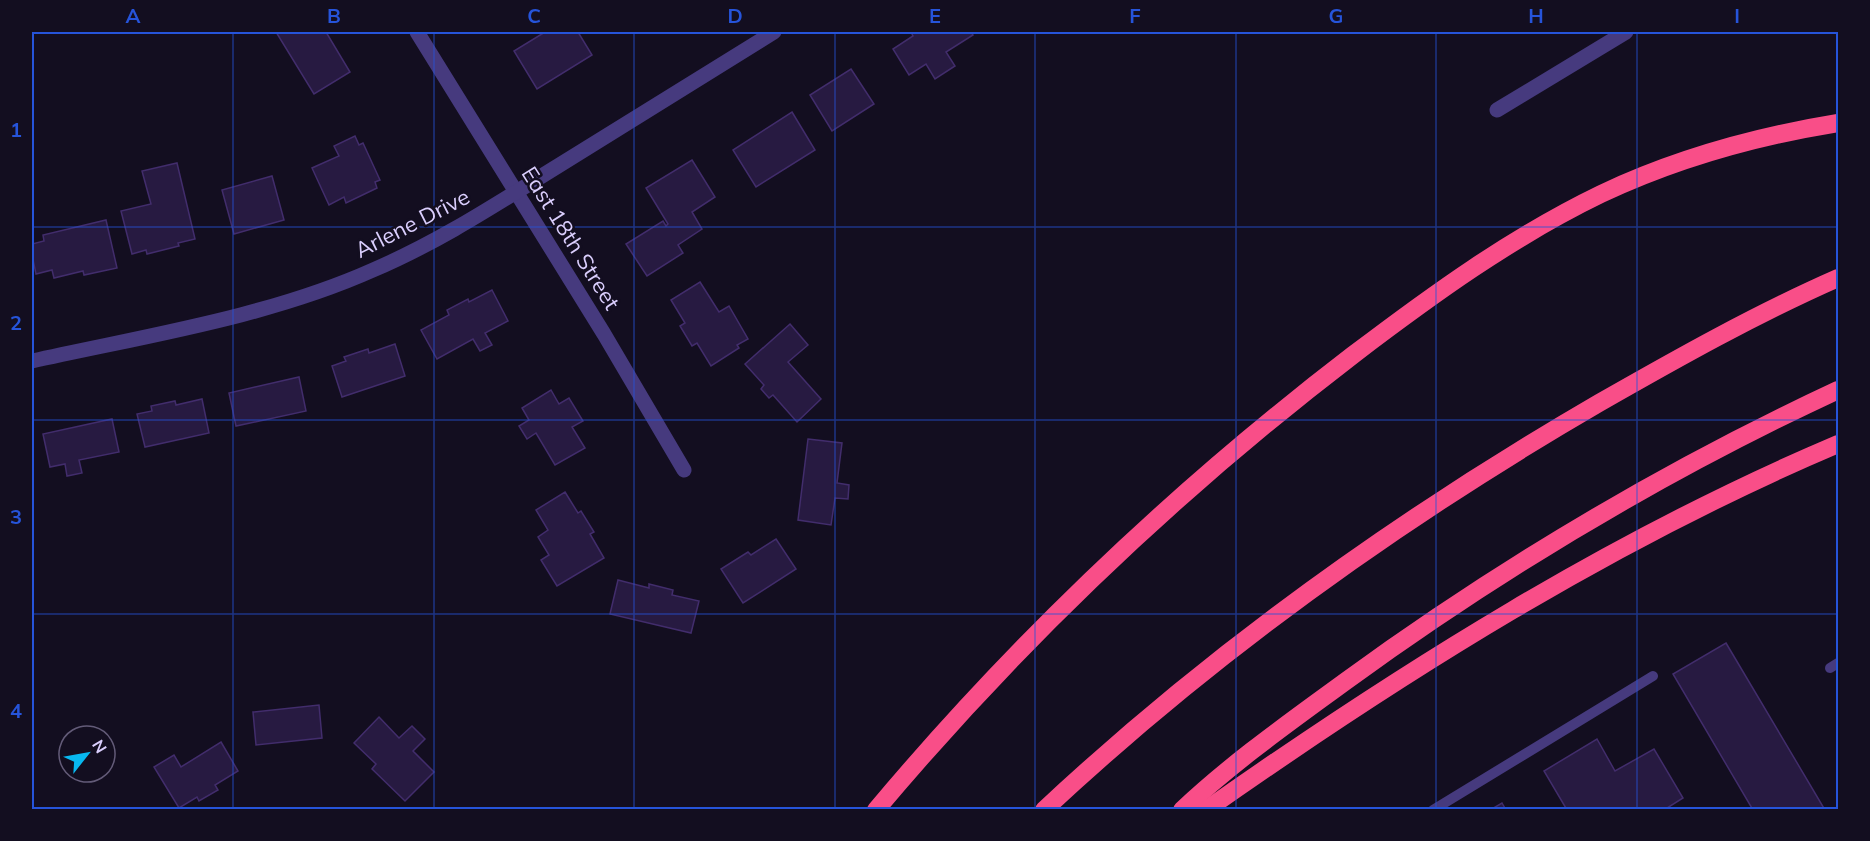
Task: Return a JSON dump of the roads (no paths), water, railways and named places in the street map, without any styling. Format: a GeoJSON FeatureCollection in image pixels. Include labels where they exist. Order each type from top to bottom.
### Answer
{"type":"FeatureCollection","features":[{"type":"Feature","properties":{"kind":"highway"},"geometry":{"type":"LineString","coordinates":[[876,810],[991,680],[1084,586],[1149,525],[1282,411],[1472,268],[1515,240],[1560,215],[1651,173],[1738,144],[1839,123]]}},
{"type":"Feature","properties":{"kind":"highway"},"geometry":{"type":"LineString","coordinates":[[1788,300],[1839,266]]}},
{"type":"Feature","properties":{"kind":"highway"},"geometry":{"type":"LineString","coordinates":[[1044,810],[1098,759],[1172,697],[1263,626],[1366,551],[1549,433],[1689,351],[1788,300],[1839,278]]}},
{"type":"Feature","properties":{"kind":"highway"},"geometry":{"type":"LineString","coordinates":[[1182,810],[1208,785],[1263,742],[1439,616],[1626,501],[1739,438],[1839,390]]}},
{"type":"Feature","properties":{"kind":"highway"},"geometry":{"type":"LineString","coordinates":[[1206,810],[1276,760],[1523,604],[1689,513],[1839,444]]}},
{"type":"Feature","properties":{"kind":"street","name":"East 18th Street"},"geometry":{"type":"LineString","coordinates":[[417,32],[604,334],[684,470]]}},
{"type":"Feature","properties":{"kind":"street","name":"Arlene Drive"},"geometry":{"type":"LineString","coordinates":[[32,361],[246,313],[323,290],[372,271],[420,248],[479,215],[774,32]]}},
{"type":"Feature","properties":{"kind":"street"},"geometry":{"type":"LineString","coordinates":[[1497,110],[1626,32]]}},
{"type":"Feature","properties":{"kind":"lane"},"geometry":{"type":"LineString","coordinates":[[1433,810],[1653,676]]}}]}
